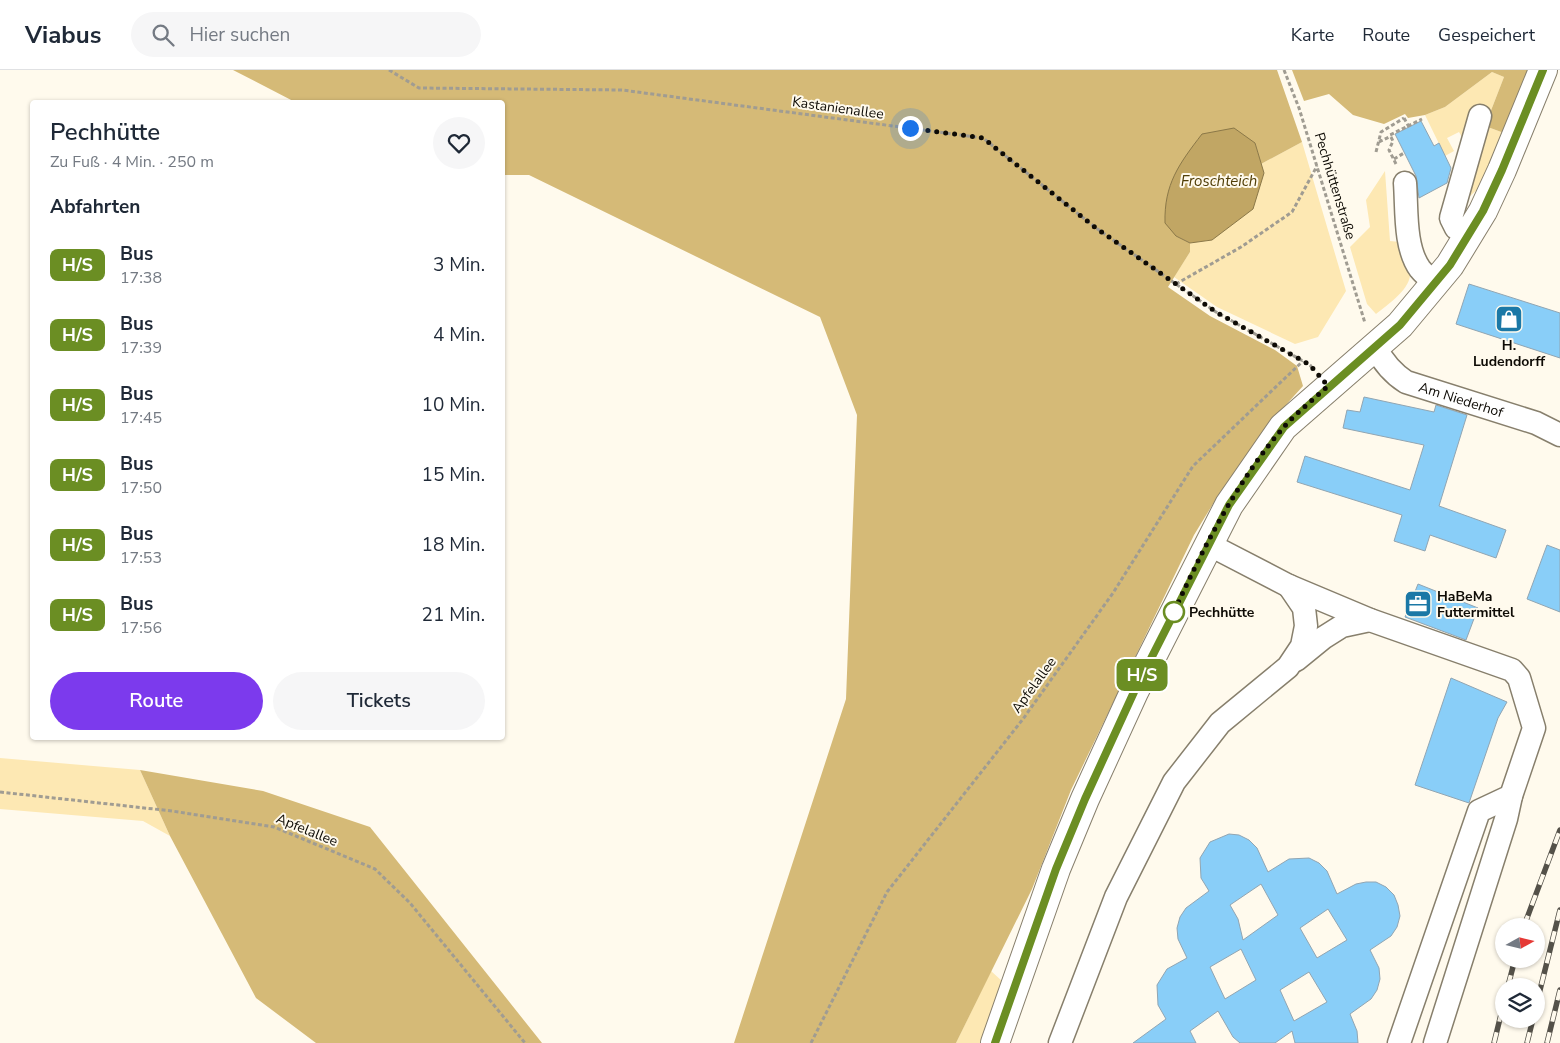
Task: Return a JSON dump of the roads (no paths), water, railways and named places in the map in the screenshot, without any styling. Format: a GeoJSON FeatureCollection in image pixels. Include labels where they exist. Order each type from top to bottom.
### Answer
{"type":"FeatureCollection","features":[{"type":"Feature","properties":{"kind":"main road"},"geometry":{"type":"LineString","coordinates":[[995,1043],[1050,885],[1081,808],[1134,692],[1208,544],[1251,470],[1284,427],[1328,386],[1400,325],[1435,283],[1469,236],[1502,170],[1543,70]]}},
{"type":"Feature","properties":{"kind":"street"},"geometry":{"type":"LineString","coordinates":[[1469,236],[1456,228],[1451,218],[1461,190],[1480,116]]}},
{"type":"Feature","properties":{"kind":"street"},"geometry":{"type":"LineString","coordinates":[[1405,183],[1410,238],[1414,255],[1420,269],[1435,283]]}},
{"type":"Feature","properties":{"kind":"street","name":"Am Niederhof"},"geometry":{"type":"LineString","coordinates":[[1375,347],[1384,363],[1406,382],[1536,423],[1560,435]]}},
{"type":"Feature","properties":{"kind":"street"},"geometry":{"type":"LineString","coordinates":[[1208,544],[1289,586],[1370,620],[1512,670],[1519,678],[1534,728],[1511,796],[1506,819],[1435,1043]]}},
{"type":"Feature","properties":{"kind":"street"},"geometry":{"type":"LineString","coordinates":[[1288,667],[1302,646],[1306,626],[1304,608],[1289,586]]}},
{"type":"Feature","properties":{"kind":"street"},"geometry":{"type":"LineString","coordinates":[[1060,1043],[1116,896],[1174,782],[1220,723],[1323,638],[1342,626],[1370,620]]}},
{"type":"Feature","properties":{"kind":"street"},"geometry":{"type":"LineString","coordinates":[[1399,1043],[1479,811],[1511,796]]}},
{"type":"Feature","properties":{"kind":"street"},"geometry":{"type":"LineString","coordinates":[[1415,1043],[1491,814],[1511,796]]}},
{"type":"Feature","properties":{"kind":"water","name":"Froschteich"},"geometry":{"type":"Polygon","coordinates":[[[1234,128],[1255,143],[1264,173],[1253,209],[1212,240],[1190,243],[1176,236],[1165,223],[1165,209],[1170,186],[1186,155],[1202,134],[1234,128]]]}},
{"type":"Feature","properties":{"kind":"railway"},"geometry":{"type":"LineString","coordinates":[[1527,918],[1560,830]]}},
{"type":"Feature","properties":{"kind":"railway"},"geometry":{"type":"LineString","coordinates":[[1543,978],[1560,910]]}},
{"type":"Feature","properties":{"kind":"railway"},"geometry":{"type":"LineString","coordinates":[[1510,978],[1513,968]]}},
{"type":"Feature","properties":{"kind":"railway"},"geometry":{"type":"LineString","coordinates":[[1547,1043],[1560,990]]}},
{"type":"Feature","properties":{"kind":"railway"},"geometry":{"type":"LineString","coordinates":[[1494,1043],[1498,1028]]}},
{"type":"Feature","properties":{"kind":"railway"},"geometry":{"type":"LineString","coordinates":[[1527,1043],[1531,1028]]}},
{"type":"Feature","properties":{"kind":"place","name":"H. Ludendorff"},"geometry":{"type":"Point","coordinates":[1509,319]}},
{"type":"Feature","properties":{"kind":"place","name":"HaBeMa Futtermittel"},"geometry":{"type":"Point","coordinates":[1418,604]}},
{"type":"Feature","properties":{"kind":"place","name":"Pechhütte"},"geometry":{"type":"Point","coordinates":[1174,612]}}]}
